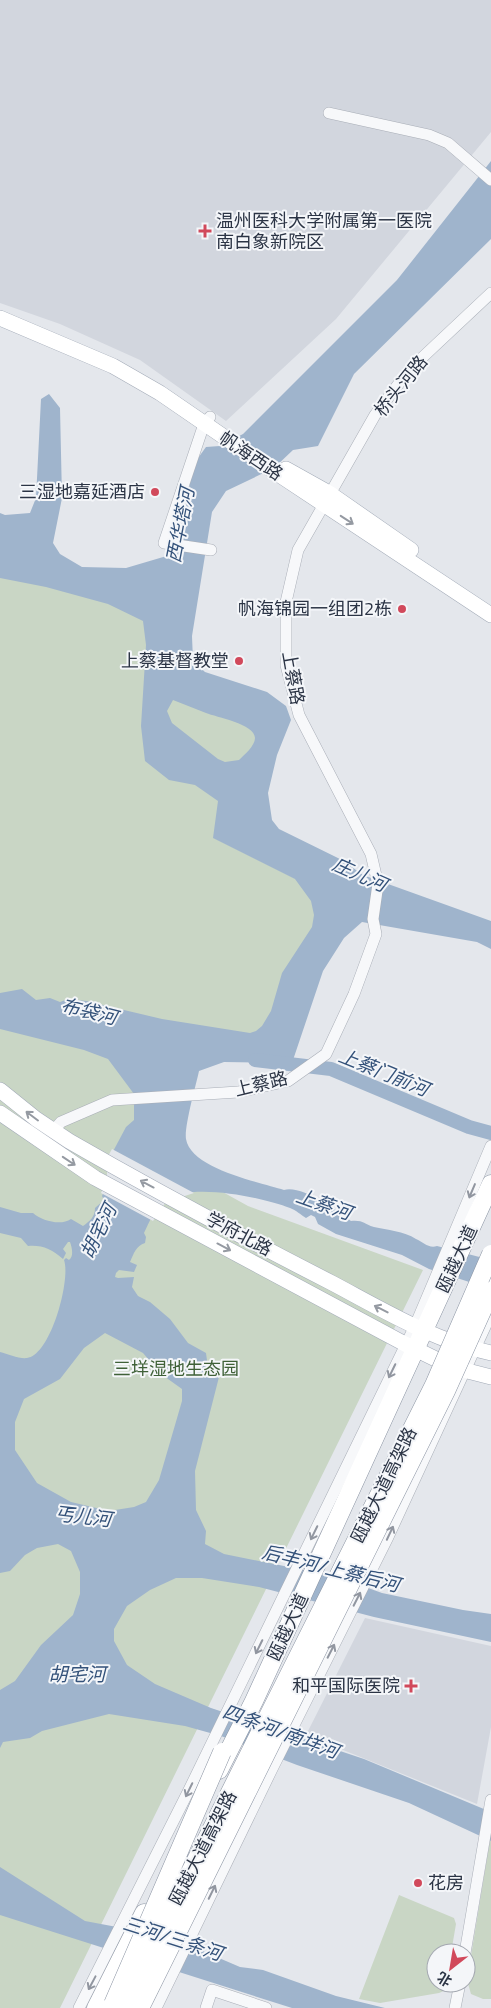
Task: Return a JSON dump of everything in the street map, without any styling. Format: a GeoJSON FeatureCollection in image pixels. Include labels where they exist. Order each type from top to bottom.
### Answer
{"type":"FeatureCollection","features":[{"type":"Feature","properties":{"kind":"highway","name":"瓯越大道"},"geometry":{"type":"LineString","coordinates":[[96,2008],[112,1960],[134,1917],[229,1752],[244,1701],[310,1561],[382,1421],[410,1346],[444,1286],[491,1184]]}},
{"type":"Feature","properties":{"kind":"highway","name":"瓯越大道高架路"},"geometry":{"type":"LineString","coordinates":[[122,2008],[434,1384],[491,1254]]}},
{"type":"Feature","properties":{"kind":"highway","name":"瓯越大道"},"geometry":{"type":"LineString","coordinates":[[138,2008],[153,1974],[183,1933],[360,1576],[367,1541],[459,1369],[488,1302],[491,1280]]}},
{"type":"Feature","properties":{"kind":"highway","name":"瓯越大道高架路"},"geometry":{"type":"LineString","coordinates":[[138,2008],[442,1400],[488,1302]]}},
{"type":"Feature","properties":{"kind":"highway"},"geometry":{"type":"LineString","coordinates":[[111,2008],[244,1701]]}},
{"type":"Feature","properties":{"kind":"main road","name":"帆海西路"},"geometry":{"type":"LineString","coordinates":[[0,309],[117,358],[165,385],[229,436],[491,605]]}},
{"type":"Feature","properties":{"kind":"main road","name":"帆海西路"},"geometry":{"type":"LineString","coordinates":[[0,318],[113,366],[207,420]]}},
{"type":"Feature","properties":{"kind":"main road","name":"帆海西路"},"geometry":{"type":"LineString","coordinates":[[326,499],[491,616]]}},
{"type":"Feature","properties":{"kind":"main road","name":"学府北路"},"geometry":{"type":"LineString","coordinates":[[0,1090],[53,1131],[190,1207],[419,1328],[468,1348],[491,1353]]}},
{"type":"Feature","properties":{"kind":"main road","name":"学府北路"},"geometry":{"type":"LineString","coordinates":[[0,1113],[95,1178],[410,1346],[459,1369],[491,1377]]}},
{"type":"Feature","properties":{"kind":"street"},"geometry":{"type":"LineString","coordinates":[[329,114],[435,138],[448,143],[491,180]]}},
{"type":"Feature","properties":{"kind":"street","name":"桥头河路"},"geometry":{"type":"LineString","coordinates":[[326,499],[375,415],[409,370],[491,294]]}},
{"type":"Feature","properties":{"kind":"street"},"geometry":{"type":"LineString","coordinates":[[207,420],[164,543],[211,550]]}},
{"type":"Feature","properties":{"kind":"street","name":"上蔡路"},"geometry":{"type":"LineString","coordinates":[[53,1131],[61,1122],[112,1100],[238,1092],[288,1081],[326,1054],[354,994],[376,934],[373,919],[378,884],[372,854],[299,715],[286,665],[286,602],[298,550],[326,499]]}},
{"type":"Feature","properties":{"kind":"street"},"geometry":{"type":"LineString","coordinates":[[419,1328],[491,1146]]}},
{"type":"Feature","properties":{"kind":"street"},"geometry":{"type":"LineString","coordinates":[[310,1561],[410,1346]]}},
{"type":"Feature","properties":{"kind":"street"},"geometry":{"type":"LineString","coordinates":[[134,1917],[210,1746],[244,1701],[289,1605]]}},
{"type":"Feature","properties":{"kind":"street"},"geometry":{"type":"LineString","coordinates":[[467,1943],[491,1800]]}},
{"type":"Feature","properties":{"kind":"street"},"geometry":{"type":"LineString","coordinates":[[156,2008],[172,1978],[183,1933]]}},
{"type":"Feature","properties":{"kind":"street"},"geometry":{"type":"LineString","coordinates":[[79,2008],[112,1960]]}},
{"type":"Feature","properties":{"kind":"street"},"geometry":{"type":"LineString","coordinates":[[206,2008],[212,1990],[266,2008]]}},
{"type":"Feature","properties":{"kind":"street"},"geometry":{"type":"LineString","coordinates":[[455,2008],[458,1993]]}},
{"type":"Feature","properties":{"kind":"shaded area","name":"温州医科大学附属第一医院 南白象新院区"},"geometry":{"type":"Polygon","coordinates":[[[0,0],[491,0],[491,132],[336,319],[226,421],[140,360],[60,324],[0,303],[0,0]]]}},
{"type":"Feature","properties":{"kind":"shaded area","name":"和平国际医院"},"geometry":{"type":"Polygon","coordinates":[[[365,1618],[491,1646],[491,1727],[477,1804],[306,1735],[365,1618]]]}},
{"type":"Feature","properties":{"kind":"green space","name":"三垟湿地生态园"},"geometry":{"type":"Polygon","coordinates":[[[0,552],[151,587],[174,667],[265,721],[256,831],[346,877],[284,1049],[200,1043],[154,1154],[248,1206],[423,1270],[60,2008],[0,2008],[0,552]]]}},
{"type":"Feature","properties":{"kind":"green space"},"geometry":{"type":"Polygon","coordinates":[[[490,1840],[491,1999],[483,1999],[471,1994],[476,1993],[476,1943],[473,1943],[490,1840]]]}},
{"type":"Feature","properties":{"kind":"green space"},"geometry":{"type":"Polygon","coordinates":[[[399,1895],[454,1918],[456,1924],[453,1943],[426,1943],[426,1993],[439,1993],[380,2003],[359,1999],[399,1895]]]}},
{"type":"Feature","properties":{"kind":"water"},"geometry":{"type":"Polygon","coordinates":[[[491,161],[491,239],[354,374],[318,446],[293,450],[274,468],[226,491],[212,512],[192,636],[193,661],[205,672],[267,692],[286,706],[291,720],[277,755],[268,793],[272,820],[279,829],[342,860],[363,875],[491,921],[491,949],[477,942],[362,922],[344,938],[323,971],[292,1063],[224,1062],[199,1071],[188,1116],[186,1139],[191,1149],[200,1158],[228,1173],[284,1190],[300,1191],[328,1205],[351,1221],[406,1234],[429,1246],[437,1246],[491,1260],[491,1289],[429,1269],[402,1255],[336,1234],[318,1224],[315,1217],[311,1215],[306,1218],[292,1209],[277,1204],[244,1196],[209,1192],[192,1192],[177,1195],[161,1203],[144,1233],[146,1237],[145,1243],[137,1248],[130,1262],[137,1265],[134,1272],[119,1270],[115,1277],[134,1277],[132,1287],[138,1296],[150,1302],[170,1319],[188,1343],[206,1353],[208,1368],[219,1377],[195,1471],[196,1510],[206,1531],[205,1544],[224,1554],[346,1580],[382,1593],[491,1614],[491,1642],[374,1617],[259,1587],[202,1578],[176,1578],[150,1590],[127,1606],[114,1629],[114,1641],[127,1665],[155,1684],[211,1708],[364,1759],[491,1812],[491,1841],[409,1803],[297,1765],[221,1736],[185,1726],[109,1714],[42,1731],[30,1738],[3,1742],[0,1748],[0,1690],[15,1681],[41,1645],[73,1615],[80,1594],[80,1572],[71,1551],[58,1544],[37,1548],[25,1555],[10,1571],[0,1573],[0,1352],[27,1358],[36,1354],[44,1344],[51,1331],[62,1299],[65,1283],[64,1260],[66,1258],[69,1260],[72,1252],[70,1242],[63,1249],[66,1253],[63,1259],[47,1248],[28,1246],[21,1238],[0,1233],[0,1207],[21,1213],[33,1213],[52,1222],[62,1222],[71,1219],[83,1226],[88,1222],[93,1216],[95,1208],[104,1200],[102,1196],[109,1180],[109,1159],[126,1127],[134,1120],[134,1094],[108,1059],[84,1050],[0,1029],[0,993],[22,989],[36,1000],[50,998],[60,1002],[68,999],[86,1001],[162,1019],[250,1033],[262,1026],[271,1011],[282,973],[312,927],[314,915],[311,901],[295,879],[213,838],[218,801],[195,785],[169,780],[145,761],[141,726],[146,645],[143,621],[108,604],[46,587],[0,578],[0,513],[5,515],[30,513],[36,498],[41,399],[49,394],[60,408],[62,498],[53,543],[60,554],[82,567],[126,568],[170,555],[179,550],[193,465],[206,447],[220,446],[243,434],[397,280],[491,161]],[[173,700],[167,711],[172,723],[218,759],[225,762],[239,760],[255,741],[253,733],[242,725],[173,700]],[[105,1333],[84,1348],[60,1379],[24,1399],[15,1422],[15,1450],[37,1483],[71,1502],[109,1511],[134,1507],[146,1502],[159,1480],[182,1401],[182,1389],[161,1374],[143,1353],[105,1333]]]}},
{"type":"Feature","properties":{"kind":"water"},"geometry":{"type":"Polygon","coordinates":[[[0,1867],[85,1921],[170,1937],[240,1967],[263,1970],[336,1996],[385,2008],[292,2008],[0,1915],[0,1867]]]}},
{"type":"Feature","properties":{"kind":"pier"},"geometry":{"type":"Polygon","coordinates":[[[112,1149],[194,1193],[166,1202],[153,1221],[101,1193],[107,1179],[107,1158],[112,1149]]]}},
{"type":"Feature","properties":{"kind":"waterway","name":"上蔡门前河"},"geometry":{"type":"LineString","coordinates":[[255,1060],[331,1069],[469,1127],[491,1133]]}},
{"type":"Feature","properties":{"kind":"place","name":"温州医科大学附属第一医院 南白象新院区"},"geometry":{"type":"Point","coordinates":[205,231]}},
{"type":"Feature","properties":{"kind":"place","name":"三湿地嘉延酒店"},"geometry":{"type":"Point","coordinates":[155,492]}},
{"type":"Feature","properties":{"kind":"place","name":"帆海锦园一组团2栋"},"geometry":{"type":"Point","coordinates":[402,609]}},
{"type":"Feature","properties":{"kind":"place","name":"上蔡基督教堂"},"geometry":{"type":"Point","coordinates":[239,661]}},
{"type":"Feature","properties":{"kind":"place","name":"和平国际医院"},"geometry":{"type":"Point","coordinates":[411,1686]}},
{"type":"Feature","properties":{"kind":"place","name":"花房"},"geometry":{"type":"Point","coordinates":[418,1883]}},
{"type":"Feature","properties":{"kind":"water label","name":"西华塔河"},"geometry":{"type":"Point","coordinates":[180,525]}},
{"type":"Feature","properties":{"kind":"water label","name":"庄儿河"},"geometry":{"type":"Point","coordinates":[360,874]}},
{"type":"Feature","properties":{"kind":"water label","name":"布袋河"},"geometry":{"type":"Point","coordinates":[89,1011]}},
{"type":"Feature","properties":{"kind":"water label","name":"上蔡河"},"geometry":{"type":"Point","coordinates":[324,1204]}},
{"type":"Feature","properties":{"kind":"water label","name":"胡宅河"},"geometry":{"type":"Point","coordinates":[98,1231]}},
{"type":"Feature","properties":{"kind":"water label","name":"丐儿河"},"geometry":{"type":"Point","coordinates":[83,1516]}},
{"type":"Feature","properties":{"kind":"water label","name":"后丰河/上蔡后河"},"geometry":{"type":"Point","coordinates":[331,1568]}},
{"type":"Feature","properties":{"kind":"water label","name":"胡宅河"},"geometry":{"type":"Point","coordinates":[77,1674]}},
{"type":"Feature","properties":{"kind":"water label","name":"四条河/南垟河"},"geometry":{"type":"Point","coordinates":[281,1731]}},
{"type":"Feature","properties":{"kind":"water label","name":"三河/三条河"},"geometry":{"type":"Point","coordinates":[173,1938]}}]}
